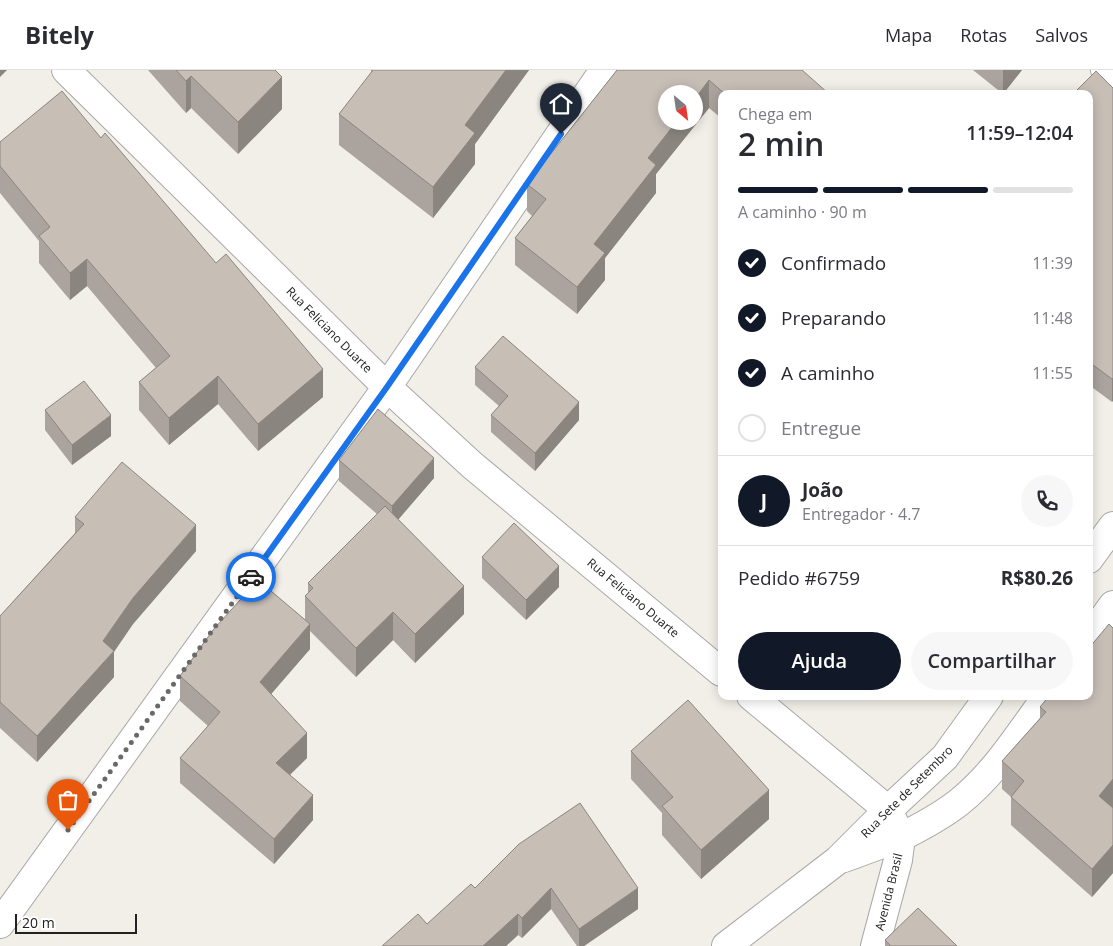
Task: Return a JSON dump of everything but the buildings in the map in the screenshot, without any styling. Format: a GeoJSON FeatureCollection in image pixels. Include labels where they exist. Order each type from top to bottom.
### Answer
{"type":"FeatureCollection","features":[{"type":"Feature","properties":{"kind":"street","name":"Rua Feliciano Duarte"},"geometry":{"type":"LineString","coordinates":[[66,70],[387,387],[472,465],[718,670]]}},
{"type":"Feature","properties":{"kind":"street"},"geometry":{"type":"LineString","coordinates":[[0,924],[387,387],[604,70]]}},
{"type":"Feature","properties":{"kind":"street"},"geometry":{"type":"LineString","coordinates":[[1105,70],[1113,75]]}},
{"type":"Feature","properties":{"kind":"street"},"geometry":{"type":"LineString","coordinates":[[1093,554],[1113,526]]}},
{"type":"Feature","properties":{"kind":"street"},"geometry":{"type":"LineString","coordinates":[[1093,632],[1113,605]]}},
{"type":"Feature","properties":{"kind":"street"},"geometry":{"type":"LineString","coordinates":[[756,700],[888,810],[901,837]]}},
{"type":"Feature","properties":{"kind":"street","name":"Rua Sete de Setembro"},"geometry":{"type":"LineString","coordinates":[[726,946],[838,860],[945,757],[986,700]]}},
{"type":"Feature","properties":{"kind":"street","name":"Rua Sete de Setembro"},"geometry":{"type":"LineString","coordinates":[[838,860],[901,837],[933,821],[959,802],[998,764],[1044,700]]}},
{"type":"Feature","properties":{"kind":"street","name":"Avenida Brasil"},"geometry":{"type":"LineString","coordinates":[[875,946],[893,881],[901,837]]}},
{"type":"Feature","properties":{"kind":"way so far"},"geometry":{"type":"LineString","coordinates":[[68,830],[251,577]]}},
{"type":"Feature","properties":{"kind":"route"},"geometry":{"type":"LineString","coordinates":[[251,577],[387,387],[561,134]]}}]}
